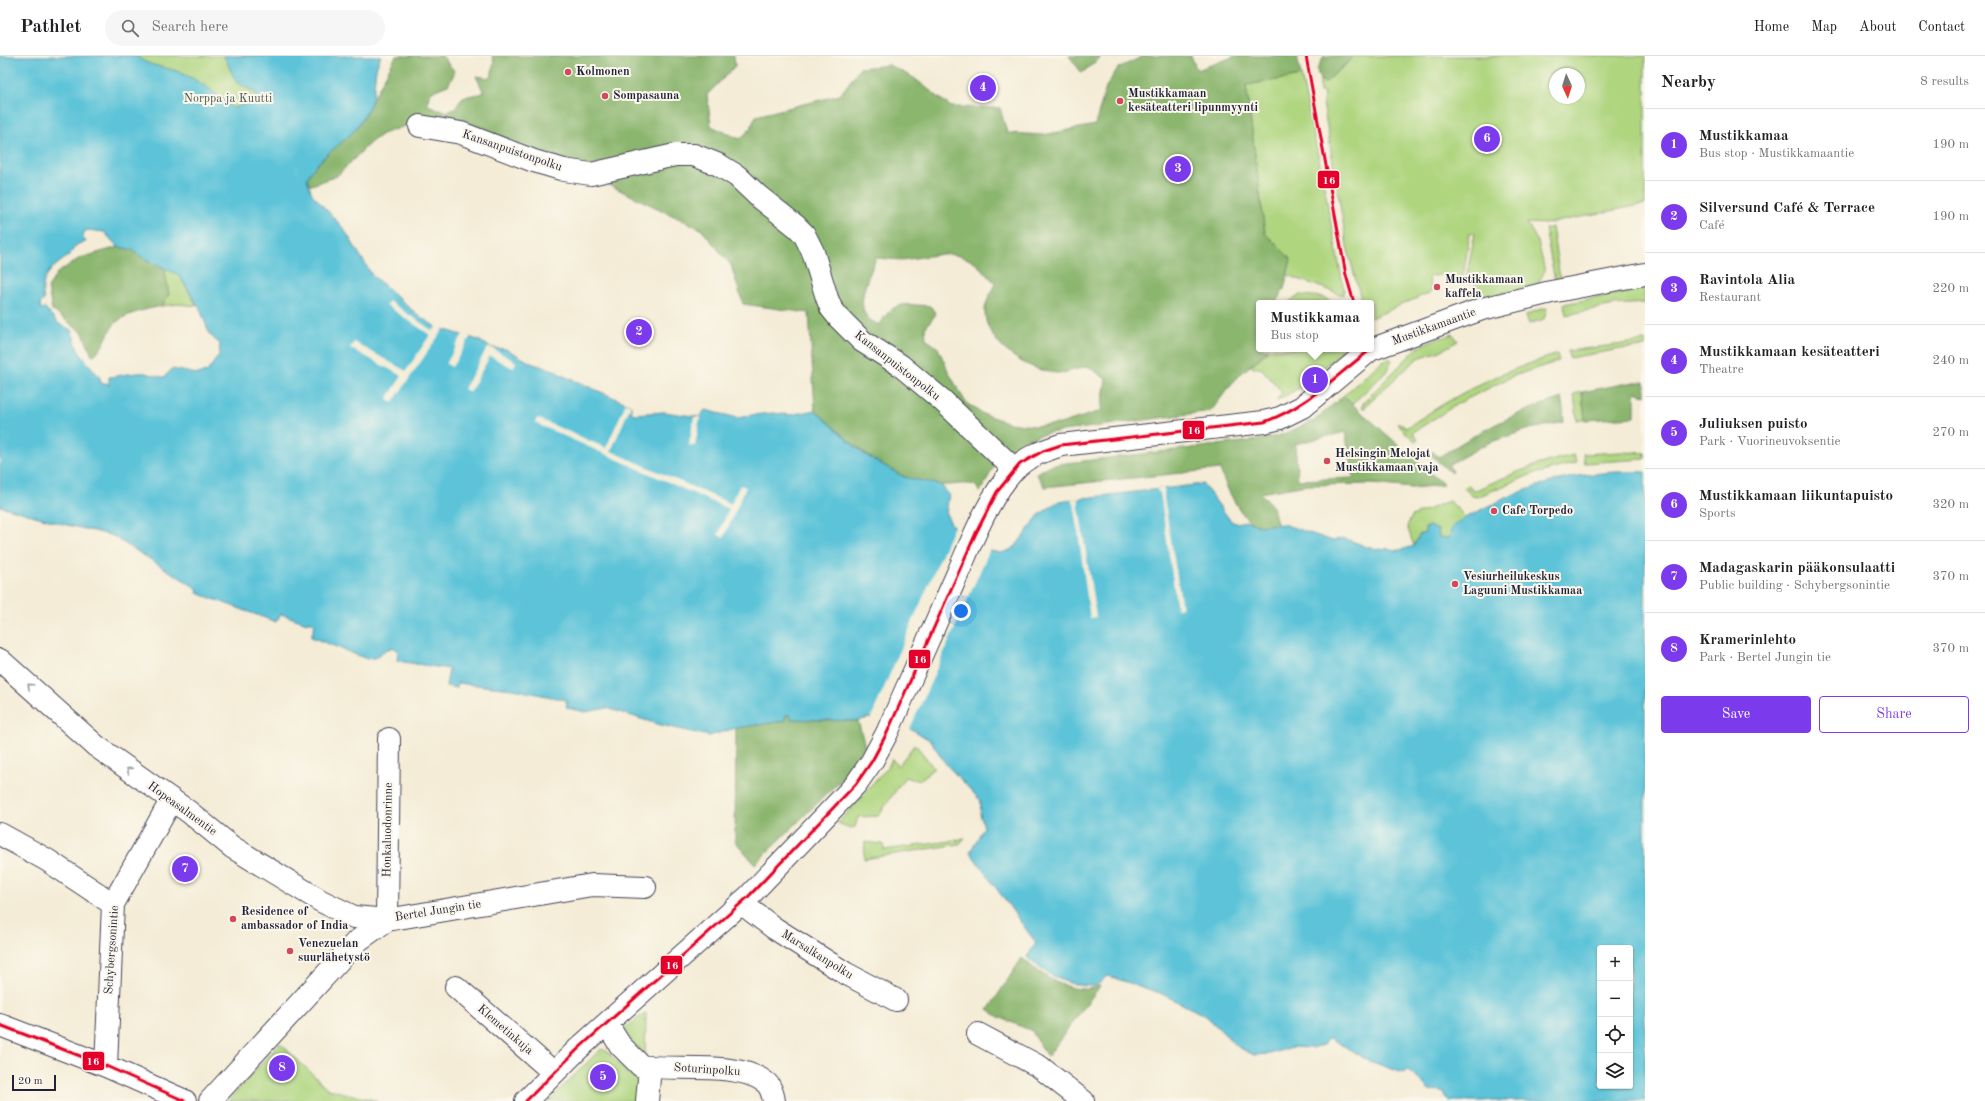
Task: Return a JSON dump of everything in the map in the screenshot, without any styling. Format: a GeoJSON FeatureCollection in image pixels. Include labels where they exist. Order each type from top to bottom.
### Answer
{"type":"FeatureCollection","features":[{"type":"Feature","properties":{"kind":"street","name":"Kansanpuistonpolku"},"geometry":{"type":"LineString","coordinates":[[420,126],[461,133],[549,166],[591,174],[675,155],[694,155],[719,165],[737,176],[758,196],[804,234],[813,252],[831,308],[839,318],[862,341],[900,365],[943,401],[1014,470]]}},
{"type":"Feature","properties":{"kind":"street","name":"Mustikkamaantie"},"geometry":{"type":"LineString","coordinates":[[1374,349],[1482,309],[1551,292],[1645,274]]}},
{"type":"Feature","properties":{"kind":"street","name":"Mustikkamaantie"},"geometry":{"type":"LineString","coordinates":[[741,903],[856,784],[872,761],[887,733],[976,533],[998,492],[1014,470],[1030,457],[1061,445],[1264,422],[1280,418],[1302,406],[1368,352]]}},
{"type":"Feature","properties":{"kind":"street","name":"Hopeasalmentie"},"geometry":{"type":"LineString","coordinates":[[0,660],[96,746],[171,801],[189,812],[232,847],[287,882],[354,917],[387,920]]}},
{"type":"Feature","properties":{"kind":"street","name":"Honkaluodonrinne"},"geometry":{"type":"LineString","coordinates":[[387,920],[389,739]]}},
{"type":"Feature","properties":{"kind":"street","name":"Schybergsonintie"},"geometry":{"type":"LineString","coordinates":[[106,1066],[113,904],[171,801]]}},
{"type":"Feature","properties":{"kind":"street"},"geometry":{"type":"LineString","coordinates":[[0,834],[47,860],[113,904]]}},
{"type":"Feature","properties":{"kind":"street","name":"Bertel Jungin tie"},"geometry":{"type":"LineString","coordinates":[[210,1101],[356,942],[387,920],[592,885],[645,887]]}},
{"type":"Feature","properties":{"kind":"street","name":"Marsalkanpolku"},"geometry":{"type":"LineString","coordinates":[[741,903],[774,928],[838,969],[896,1000]]}},
{"type":"Feature","properties":{"kind":"street"},"geometry":{"type":"LineString","coordinates":[[526,1101],[553,1072],[741,903]]}},
{"type":"Feature","properties":{"kind":"street","name":"Klemetinkuja"},"geometry":{"type":"LineString","coordinates":[[456,987],[553,1072]]}},
{"type":"Feature","properties":{"kind":"street"},"geometry":{"type":"LineString","coordinates":[[607,1024],[620,1045],[638,1064],[650,1067],[647,1101]]}},
{"type":"Feature","properties":{"kind":"street"},"geometry":{"type":"LineString","coordinates":[[0,1025],[106,1066],[185,1101]]}},
{"type":"Feature","properties":{"kind":"street"},"geometry":{"type":"LineString","coordinates":[[978,1034],[1040,1067],[1084,1101]]}},
{"type":"Feature","properties":{"kind":"street","name":"Soturinpolku"},"geometry":{"type":"LineString","coordinates":[[650,1067],[731,1070],[752,1074],[767,1083],[774,1101]]}},
{"type":"Feature","properties":{"kind":"green space","name":"Norppa ja Kuutti"},"geometry":{"type":"Polygon","coordinates":[[[83,56],[262,56],[263,124],[83,56]]]}},
{"type":"Feature","properties":{"kind":"green space"},"geometry":{"type":"Polygon","coordinates":[[[396,56],[442,56],[455,72],[448,85],[430,92],[427,105],[447,112],[456,107],[463,97],[484,93],[476,76],[491,78],[494,62],[492,56],[734,56],[735,66],[707,95],[711,126],[740,139],[750,129],[756,116],[840,95],[860,68],[889,65],[914,78],[951,107],[1000,108],[1007,133],[1043,135],[1095,125],[1106,87],[1118,68],[1144,56],[1191,56],[1197,70],[1236,56],[1297,56],[1301,76],[1246,85],[1265,233],[1291,259],[1284,289],[1277,300],[1256,300],[1256,352],[1266,352],[1236,378],[1211,411],[1048,433],[1024,440],[996,463],[980,492],[975,485],[941,485],[922,483],[888,469],[872,459],[842,435],[815,410],[809,313],[743,304],[731,265],[701,229],[580,171],[422,120],[382,134],[371,142],[337,176],[309,186],[307,179],[312,169],[360,123],[396,56]],[[942,254],[902,260],[876,258],[865,286],[863,296],[865,313],[870,320],[880,325],[890,311],[895,307],[901,305],[931,306],[936,314],[925,328],[926,339],[938,348],[949,373],[966,403],[983,414],[1009,423],[1034,426],[1060,424],[1101,411],[1106,379],[1088,366],[1062,373],[1046,371],[1034,368],[1022,362],[1001,345],[987,324],[985,313],[987,302],[995,283],[978,265],[967,258],[942,254]]]}},
{"type":"Feature","properties":{"kind":"green space"},"geometry":{"type":"Polygon","coordinates":[[[1069,56],[1099,56],[1100,58],[1082,73],[1069,56]]]}},
{"type":"Feature","properties":{"kind":"green space"},"geometry":{"type":"Polygon","coordinates":[[[1324,56],[1354,56],[1325,83],[1320,80],[1317,70],[1324,56]]]}},
{"type":"Feature","properties":{"kind":"green space"},"geometry":{"type":"Polygon","coordinates":[[[1353,56],[1645,56],[1645,204],[1546,224],[1527,223],[1538,242],[1544,267],[1544,272],[1535,290],[1485,302],[1475,284],[1466,279],[1475,233],[1470,233],[1462,283],[1446,283],[1444,274],[1429,277],[1431,292],[1374,317],[1374,300],[1361,300],[1347,247],[1323,102],[1324,92],[1320,92],[1320,80],[1325,82],[1348,63],[1353,56]]]}},
{"type":"Feature","properties":{"kind":"green space"},"geometry":{"type":"Polygon","coordinates":[[[1301,76],[1319,159],[1344,290],[1343,295],[1287,275],[1291,259],[1265,233],[1246,85],[1301,76]]]}},
{"type":"Feature","properties":{"kind":"green space"},"geometry":{"type":"Polygon","coordinates":[[[1552,227],[1560,279],[1568,278],[1555,281],[1545,229],[1552,227]]]}},
{"type":"Feature","properties":{"kind":"green space"},"geometry":{"type":"Polygon","coordinates":[[[118,247],[133,250],[143,258],[164,267],[169,294],[162,306],[128,315],[117,322],[110,330],[100,349],[92,356],[83,333],[52,310],[48,288],[57,273],[80,258],[118,247]]]}},
{"type":"Feature","properties":{"kind":"green space"},"geometry":{"type":"Polygon","coordinates":[[[164,267],[179,275],[197,306],[179,304],[162,306],[169,294],[164,267]]]}},
{"type":"Feature","properties":{"kind":"green space"},"geometry":{"type":"Polygon","coordinates":[[[1645,288],[1645,303],[1613,305],[1566,315],[1564,304],[1645,288]]]}},
{"type":"Feature","properties":{"kind":"green space"},"geometry":{"type":"Polygon","coordinates":[[[1300,295],[1322,297],[1328,300],[1292,300],[1300,295]]]}},
{"type":"Feature","properties":{"kind":"green space"},"geometry":{"type":"Polygon","coordinates":[[[1547,308],[1544,319],[1529,324],[1526,315],[1547,308]]]}},
{"type":"Feature","properties":{"kind":"green space"},"geometry":{"type":"Polygon","coordinates":[[[1453,334],[1458,341],[1440,351],[1418,358],[1367,404],[1364,409],[1362,406],[1364,402],[1416,349],[1425,343],[1453,334]]]}},
{"type":"Feature","properties":{"kind":"green space"},"geometry":{"type":"Polygon","coordinates":[[[1645,341],[1645,347],[1620,349],[1569,358],[1568,351],[1645,341]]]}},
{"type":"Feature","properties":{"kind":"green space"},"geometry":{"type":"Polygon","coordinates":[[[1342,352],[1301,387],[1276,401],[1282,392],[1262,369],[1250,366],[1266,353],[1342,352]]]}},
{"type":"Feature","properties":{"kind":"green space"},"geometry":{"type":"Polygon","coordinates":[[[1557,354],[1559,361],[1513,376],[1457,404],[1412,433],[1418,439],[1415,441],[1397,424],[1398,422],[1406,428],[1442,405],[1480,384],[1557,354]]]}},
{"type":"Feature","properties":{"kind":"green space"},"geometry":{"type":"Polygon","coordinates":[[[1388,358],[1392,360],[1386,372],[1352,404],[1343,396],[1380,363],[1388,358]]]}},
{"type":"Feature","properties":{"kind":"green space"},"geometry":{"type":"Polygon","coordinates":[[[1645,382],[1645,395],[1635,392],[1635,417],[1585,420],[1582,392],[1628,383],[1645,382]]]}},
{"type":"Feature","properties":{"kind":"green space"},"geometry":{"type":"Polygon","coordinates":[[[1582,392],[1585,420],[1577,420],[1574,394],[1582,392]]]}},
{"type":"Feature","properties":{"kind":"green space"},"geometry":{"type":"Polygon","coordinates":[[[1343,396],[1444,485],[1412,488],[1373,484],[1306,485],[1260,493],[1273,507],[1277,524],[1259,526],[1246,518],[1240,510],[1230,493],[1220,469],[1045,487],[1036,473],[1053,465],[1259,440],[1278,436],[1314,421],[1343,396]],[[1345,432],[1295,444],[1298,480],[1354,478],[1345,432]]]}},
{"type":"Feature","properties":{"kind":"green space"},"geometry":{"type":"Polygon","coordinates":[[[1562,398],[1564,422],[1530,429],[1488,443],[1448,465],[1453,471],[1451,473],[1430,454],[1432,451],[1439,457],[1469,438],[1498,423],[1562,398]]]}},
{"type":"Feature","properties":{"kind":"green space"},"geometry":{"type":"Polygon","coordinates":[[[1621,452],[1645,453],[1645,459],[1585,463],[1583,454],[1621,452]]]}},
{"type":"Feature","properties":{"kind":"green space"},"geometry":{"type":"Polygon","coordinates":[[[1574,455],[1576,463],[1530,475],[1477,497],[1472,496],[1464,488],[1467,485],[1474,491],[1548,461],[1574,455]]]}},
{"type":"Feature","properties":{"kind":"green space"},"geometry":{"type":"Polygon","coordinates":[[[1449,501],[1459,510],[1465,519],[1497,621],[1414,546],[1407,526],[1412,516],[1449,501]]]}},
{"type":"Feature","properties":{"kind":"green space"},"geometry":{"type":"Polygon","coordinates":[[[790,714],[791,719],[858,721],[865,746],[846,775],[755,864],[735,841],[736,728],[784,721],[786,715],[790,714]]]}},
{"type":"Feature","properties":{"kind":"green space"},"geometry":{"type":"Polygon","coordinates":[[[915,744],[934,768],[919,781],[905,777],[878,816],[858,817],[855,827],[850,828],[838,823],[888,767],[892,759],[898,766],[915,744]]]}},
{"type":"Feature","properties":{"kind":"green space"},"geometry":{"type":"Polygon","coordinates":[[[965,839],[959,844],[864,859],[865,842],[883,844],[884,850],[965,839]]]}},
{"type":"Feature","properties":{"kind":"green space"},"geometry":{"type":"Polygon","coordinates":[[[1022,958],[1042,974],[1065,986],[1089,989],[1100,986],[1047,1057],[1032,1031],[999,1017],[988,1010],[1022,958]]]}},
{"type":"Feature","properties":{"kind":"green space"},"geometry":{"type":"Polygon","coordinates":[[[646,1013],[645,1060],[624,1031],[625,1028],[646,1013]]]}},
{"type":"Feature","properties":{"kind":"green space"},"geometry":{"type":"Polygon","coordinates":[[[280,1043],[328,1089],[377,1101],[228,1101],[280,1043]]]}},
{"type":"Feature","properties":{"kind":"green space"},"geometry":{"type":"Polygon","coordinates":[[[601,1049],[607,1051],[625,1071],[642,1083],[641,1101],[548,1101],[601,1049]]]}},
{"type":"Feature","properties":{"kind":"water"},"geometry":{"type":"Polygon","coordinates":[[[0,56],[136,56],[151,64],[179,72],[194,79],[214,92],[233,108],[255,102],[256,93],[236,82],[224,56],[381,56],[378,62],[374,89],[368,110],[354,131],[318,163],[307,179],[312,194],[344,229],[372,275],[419,316],[436,327],[478,340],[492,348],[506,349],[533,364],[557,371],[559,374],[631,405],[631,411],[633,414],[664,412],[699,417],[705,410],[738,418],[773,413],[790,415],[815,410],[862,453],[904,477],[941,485],[949,494],[946,514],[958,535],[986,550],[1001,553],[1016,546],[1039,515],[1059,501],[1203,484],[1230,520],[1235,523],[1247,521],[1259,526],[1283,524],[1333,541],[1343,538],[1366,547],[1399,550],[1414,546],[1420,534],[1425,533],[1425,528],[1429,526],[1438,530],[1439,537],[1449,538],[1453,526],[1463,519],[1505,499],[1543,484],[1582,475],[1645,472],[1645,1101],[1448,1101],[1443,1092],[1429,1091],[1423,1083],[1407,1070],[1403,1073],[1367,1060],[1329,1037],[1324,1045],[1311,1048],[1292,1047],[1270,1054],[1254,1055],[1238,1047],[1206,1016],[1160,993],[1108,976],[1095,986],[1084,986],[1066,982],[1049,974],[1027,957],[1036,943],[970,852],[984,827],[980,814],[981,801],[945,763],[931,741],[913,730],[868,718],[858,721],[791,719],[790,715],[786,715],[784,721],[736,728],[709,736],[657,724],[607,708],[585,712],[567,708],[566,700],[513,689],[457,683],[457,688],[446,686],[449,669],[397,661],[398,651],[393,647],[382,652],[378,657],[367,659],[311,637],[315,624],[308,621],[307,623],[281,614],[276,622],[197,593],[198,589],[111,535],[63,524],[0,506],[0,56]],[[88,230],[84,232],[83,238],[86,242],[77,245],[68,256],[51,270],[47,275],[43,286],[44,300],[40,304],[41,309],[45,308],[58,323],[71,330],[79,352],[103,384],[107,383],[109,386],[109,377],[136,373],[145,373],[164,377],[172,369],[197,374],[207,372],[219,355],[220,344],[210,335],[200,309],[179,275],[143,258],[133,250],[118,247],[104,232],[88,230]]]}},
{"type":"Feature","properties":{"kind":"pier"},"geometry":{"type":"Polygon","coordinates":[[[389,301],[433,331],[437,326],[444,328],[393,402],[387,399],[402,376],[350,348],[354,342],[406,371],[430,335],[386,305],[389,301]]]}},
{"type":"Feature","properties":{"kind":"pier"},"geometry":{"type":"Polygon","coordinates":[[[463,334],[471,336],[452,367],[446,364],[463,334]]]}},
{"type":"Feature","properties":{"kind":"pier"},"geometry":{"type":"Polygon","coordinates":[[[490,347],[516,362],[513,368],[490,356],[470,392],[464,389],[486,350],[490,347]]]}},
{"type":"Feature","properties":{"kind":"pier"},"geometry":{"type":"Polygon","coordinates":[[[626,403],[631,405],[611,451],[731,504],[740,485],[746,487],[724,537],[718,535],[729,509],[535,423],[537,418],[606,448],[626,403]]]}},
{"type":"Feature","properties":{"kind":"pier"},"geometry":{"type":"Polygon","coordinates":[[[694,417],[700,417],[695,446],[689,445],[694,417]]]}},
{"type":"Feature","properties":{"kind":"pier"},"geometry":{"type":"Polygon","coordinates":[[[1164,488],[1164,498],[1182,608],[1177,609],[1160,492],[1158,492],[1157,489],[1164,488]]]}},
{"type":"Feature","properties":{"kind":"pier"},"geometry":{"type":"Polygon","coordinates":[[[1079,498],[1078,508],[1096,617],[1090,618],[1074,502],[1072,502],[1072,499],[1079,498]]]}},
{"type":"Feature","properties":{"kind":"pier"},"geometry":{"type":"Polygon","coordinates":[[[954,526],[959,533],[990,549],[909,731],[870,720],[954,526]]]}},
{"type":"Feature","properties":{"kind":"transit line","name":"16"},"geometry":{"type":"LineString","coordinates":[[1306,56],[1346,275],[1353,300]]}},
{"type":"Feature","properties":{"kind":"transit line","name":"16"},"geometry":{"type":"LineString","coordinates":[[526,1101],[578,1049],[748,897],[856,784],[872,761],[887,733],[976,533],[997,492],[1020,464],[1043,451],[1061,445],[1264,422],[1279,416],[1307,400],[1368,352]]}},
{"type":"Feature","properties":{"kind":"transit line","name":"16"},"geometry":{"type":"LineString","coordinates":[[0,1025],[106,1066],[185,1101]]}},
{"type":"Feature","properties":{"kind":"place","name":"Kolmonen"},"geometry":{"type":"Point","coordinates":[568,72]}},
{"type":"Feature","properties":{"kind":"place","name":"Mustikkamaan kesäteatteri"},"geometry":{"type":"Point","coordinates":[983,88]}},
{"type":"Feature","properties":{"kind":"place","name":"Sompasauna"},"geometry":{"type":"Point","coordinates":[605,96]}},
{"type":"Feature","properties":{"kind":"place","name":"Mustikkamaan kesäteatteri lipunmyynti"},"geometry":{"type":"Point","coordinates":[1120,101]}},
{"type":"Feature","properties":{"kind":"place","name":"Mustikkamaan liikuntapuisto"},"geometry":{"type":"Point","coordinates":[1487,139]}},
{"type":"Feature","properties":{"kind":"place","name":"Ravintola Alia"},"geometry":{"type":"Point","coordinates":[1178,169]}},
{"type":"Feature","properties":{"kind":"place","name":"Mustikkamaan kaffela"},"geometry":{"type":"Point","coordinates":[1437,287]}},
{"type":"Feature","properties":{"kind":"place","name":"Silversund Café & Terrace"},"geometry":{"type":"Point","coordinates":[639,332]}},
{"type":"Feature","properties":{"kind":"place","name":"Mustikkamaa"},"geometry":{"type":"Point","coordinates":[1315,380]}},
{"type":"Feature","properties":{"kind":"place","name":"Helsingin Melojat Mustikkamaan vaja"},"geometry":{"type":"Point","coordinates":[1327,461]}},
{"type":"Feature","properties":{"kind":"place","name":"Cafe Torpedo"},"geometry":{"type":"Point","coordinates":[1494,511]}},
{"type":"Feature","properties":{"kind":"place","name":"Vesiurheilukeskus Laguuni Mustikkamaa"},"geometry":{"type":"Point","coordinates":[1455,584]}},
{"type":"Feature","properties":{"kind":"place","name":"Madagaskarin pääkonsulaatti"},"geometry":{"type":"Point","coordinates":[185,869]}},
{"type":"Feature","properties":{"kind":"place","name":"Residence of ambassador of India"},"geometry":{"type":"Point","coordinates":[233,919]}},
{"type":"Feature","properties":{"kind":"place","name":"Venezuelan suurlähetystö"},"geometry":{"type":"Point","coordinates":[290,951]}},
{"type":"Feature","properties":{"kind":"place","name":"Kramerinlehto"},"geometry":{"type":"Point","coordinates":[282,1068]}},
{"type":"Feature","properties":{"kind":"place","name":"Juliuksen puisto"},"geometry":{"type":"Point","coordinates":[603,1077]}}]}
